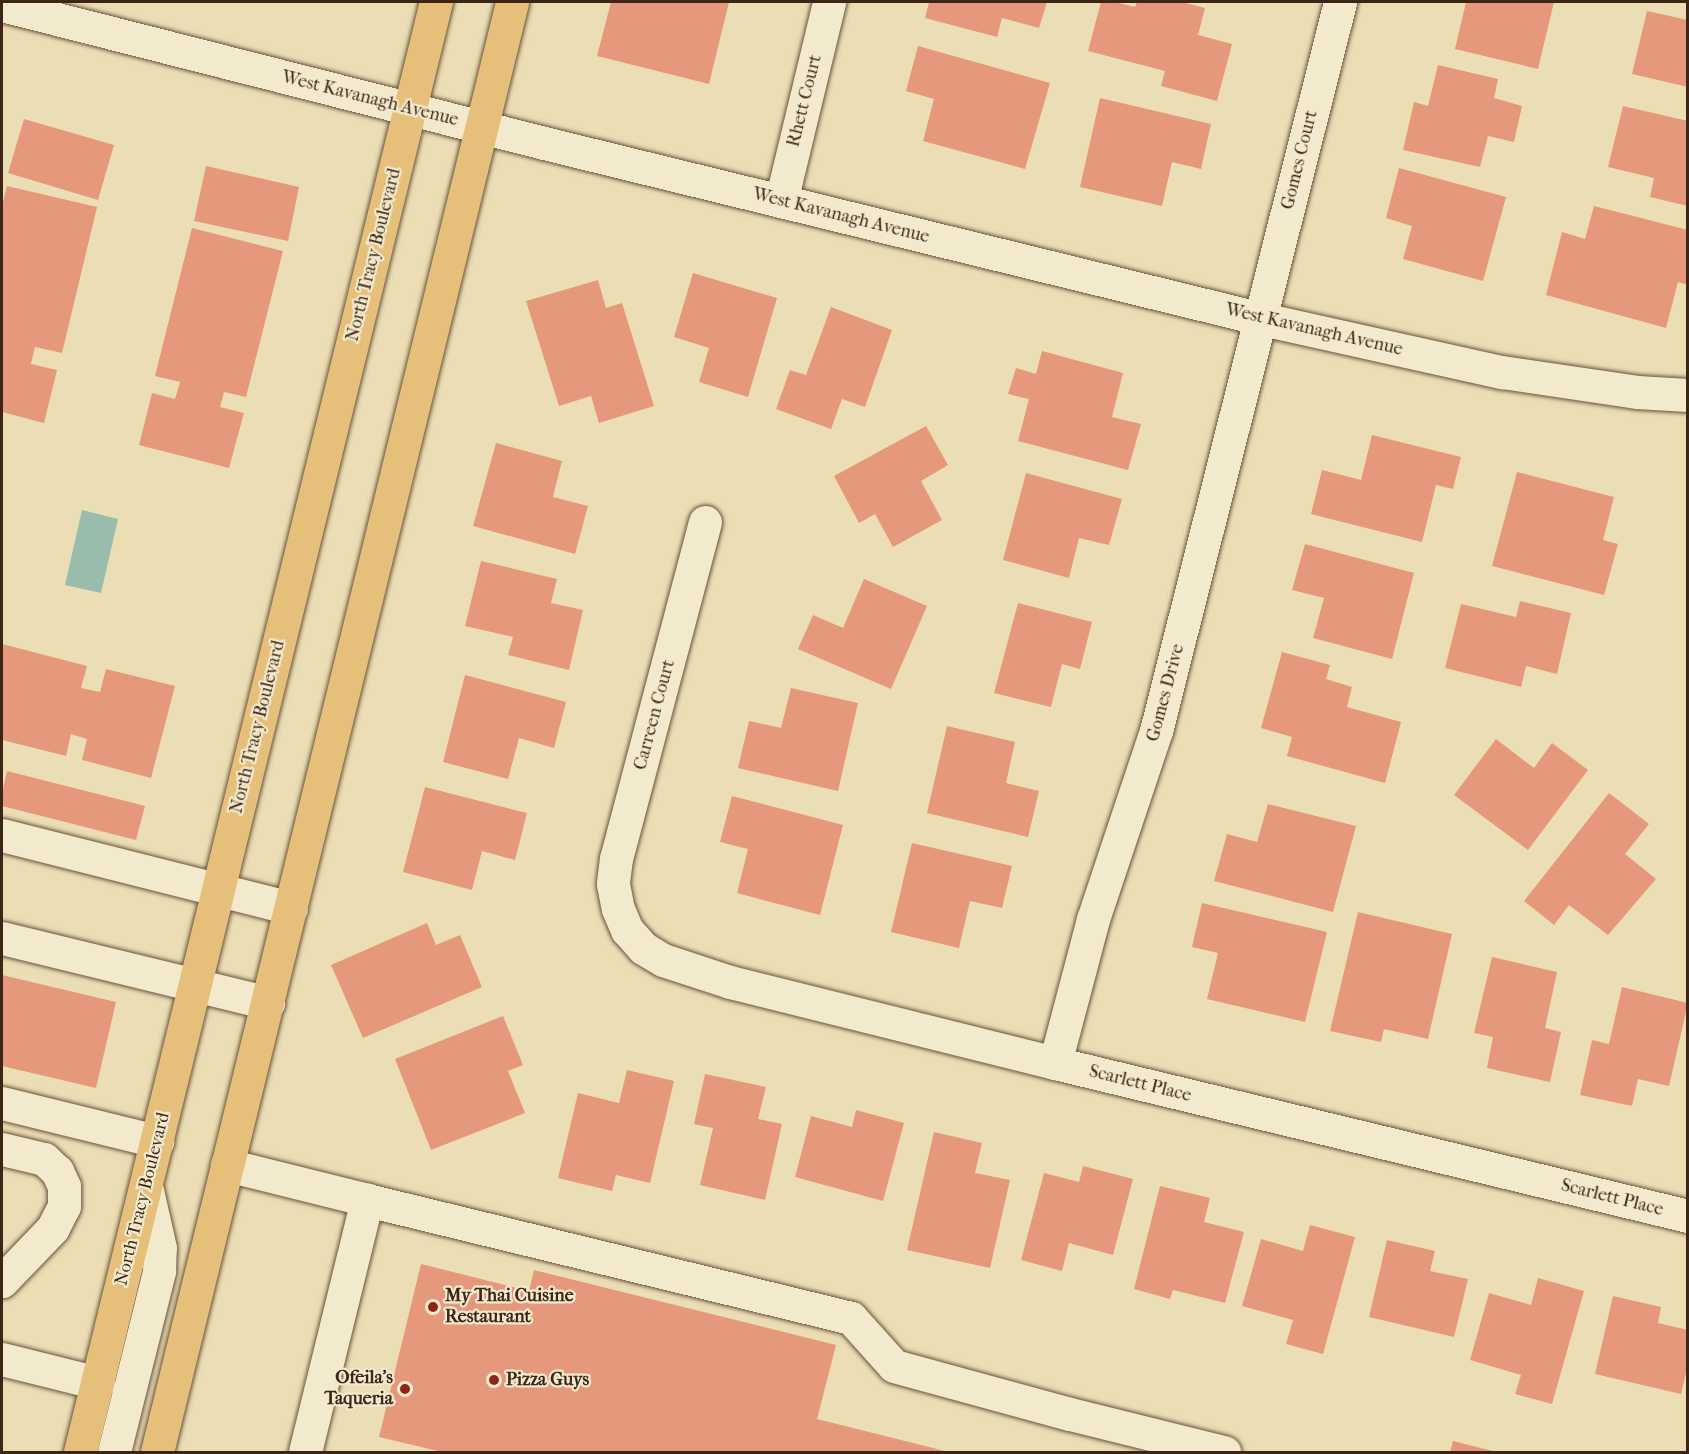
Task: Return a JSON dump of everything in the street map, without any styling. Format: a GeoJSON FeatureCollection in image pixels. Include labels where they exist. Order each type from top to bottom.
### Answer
{"type":"FeatureCollection","features":[{"type":"Feature","properties":{"kind":"main road","name":"North Tracy Boulevard"},"geometry":{"type":"LineString","coordinates":[[80,1452],[436,2]]}},
{"type":"Feature","properties":{"kind":"main road"},"geometry":{"type":"LineString","coordinates":[[157,1452],[513,2]]}},
{"type":"Feature","properties":{"kind":"street","name":"Rhett Court"},"geometry":{"type":"LineString","coordinates":[[781,201],[830,2]]}},
{"type":"Feature","properties":{"kind":"street","name":"Gomes Court"},"geometry":{"type":"LineString","coordinates":[[1262,319],[1340,2]]}},
{"type":"Feature","properties":{"kind":"street","name":"West Kavanagh Avenue"},"geometry":{"type":"LineString","coordinates":[[2,5],[82,14],[410,109],[1262,319],[1502,372],[1637,392],[1688,395]]}},
{"type":"Feature","properties":{"kind":"street","name":"Gomes Drive"},"geometry":{"type":"LineString","coordinates":[[1055,1063],[1093,920],[1156,731],[1262,319]]}},
{"type":"Feature","properties":{"kind":"street","name":"Carreen Court"},"geometry":{"type":"LineString","coordinates":[[618,909],[613,884],[616,858],[705,522]]}},
{"type":"Feature","properties":{"kind":"street"},"geometry":{"type":"LineString","coordinates":[[2,835],[291,908]]}},
{"type":"Feature","properties":{"kind":"street","name":"Scarlett Place"},"geometry":{"type":"LineString","coordinates":[[618,909],[627,930],[643,948],[663,960],[686,969],[1055,1063],[1688,1216]]}},
{"type":"Feature","properties":{"kind":"street"},"geometry":{"type":"LineString","coordinates":[[2,938],[268,1004]]}},
{"type":"Feature","properties":{"kind":"street"},"geometry":{"type":"LineString","coordinates":[[2,1103],[157,1141]]}},
{"type":"Feature","properties":{"kind":"street"},"geometry":{"type":"LineString","coordinates":[[2,1149],[45,1159],[57,1171],[64,1186],[64,1206],[53,1228],[2,1281]]}},
{"type":"Feature","properties":{"kind":"street"},"geometry":{"type":"LineString","coordinates":[[227,1165],[851,1318],[894,1366],[1070,1414],[1224,1452]]}},
{"type":"Feature","properties":{"kind":"street"},"geometry":{"type":"LineString","coordinates":[[114,1452],[159,1271],[160,1248],[146,1186]]}},
{"type":"Feature","properties":{"kind":"street"},"geometry":{"type":"LineString","coordinates":[[304,1452],[367,1200]]}},
{"type":"Feature","properties":{"kind":"street"},"geometry":{"type":"LineString","coordinates":[[2,1359],[98,1383]]}},
{"type":"Feature","properties":{"kind":"shaded area"},"geometry":{"type":"Polygon","coordinates":[[[82,510],[118,519],[101,593],[65,585],[82,510]]]}},
{"type":"Feature","properties":{"kind":"building"},"geometry":{"type":"Polygon","coordinates":[[[611,2],[729,2],[709,84],[597,56],[611,2]]]}},
{"type":"Feature","properties":{"kind":"building"},"geometry":{"type":"Polygon","coordinates":[[[929,2],[1047,2],[1039,28],[1002,18],[997,37],[925,18],[929,2]]]}},
{"type":"Feature","properties":{"kind":"building"},"geometry":{"type":"Polygon","coordinates":[[[1101,2],[1115,2],[1135,7],[1137,2],[1182,2],[1205,8],[1198,35],[1232,44],[1217,101],[1161,86],[1165,71],[1088,51],[1101,2]]]}},
{"type":"Feature","properties":{"kind":"building"},"geometry":{"type":"Polygon","coordinates":[[[1466,2],[1554,2],[1538,69],[1455,49],[1466,2]]]}},
{"type":"Feature","properties":{"kind":"building"},"geometry":{"type":"Polygon","coordinates":[[[1647,11],[1688,20],[1688,87],[1632,74],[1647,11]]]}},
{"type":"Feature","properties":{"kind":"building"},"geometry":{"type":"Polygon","coordinates":[[[918,46],[1050,83],[1025,169],[923,141],[934,99],[906,91],[918,46]]]}},
{"type":"Feature","properties":{"kind":"building"},"geometry":{"type":"Polygon","coordinates":[[[1438,65],[1498,79],[1494,98],[1522,106],[1514,142],[1488,136],[1480,167],[1403,150],[1414,102],[1428,106],[1438,65]]]}},
{"type":"Feature","properties":{"kind":"building"},"geometry":{"type":"Polygon","coordinates":[[[1100,98],[1211,124],[1201,169],[1172,162],[1162,206],[1080,187],[1100,98]]]}},
{"type":"Feature","properties":{"kind":"building"},"geometry":{"type":"Polygon","coordinates":[[[1623,106],[1688,121],[1688,206],[1650,197],[1654,178],[1608,167],[1623,106]]]}},
{"type":"Feature","properties":{"kind":"building"},"geometry":{"type":"Polygon","coordinates":[[[24,119],[114,145],[98,200],[8,173],[24,119]]]}},
{"type":"Feature","properties":{"kind":"building"},"geometry":{"type":"Polygon","coordinates":[[[206,166],[299,187],[288,241],[194,221],[206,166]]]}},
{"type":"Feature","properties":{"kind":"building"},"geometry":{"type":"Polygon","coordinates":[[[1399,168],[1506,197],[1483,281],[1403,259],[1412,226],[1386,218],[1399,168]]]}},
{"type":"Feature","properties":{"kind":"building"},"geometry":{"type":"Polygon","coordinates":[[[7,186],[97,207],[62,353],[35,347],[31,364],[57,370],[44,423],[2,412],[2,206],[7,186]]]}},
{"type":"Feature","properties":{"kind":"building"},"geometry":{"type":"Polygon","coordinates":[[[1594,206],[1688,230],[1688,285],[1678,282],[1666,328],[1546,295],[1562,232],[1585,239],[1594,206]]]}},
{"type":"Feature","properties":{"kind":"building"},"geometry":{"type":"Polygon","coordinates":[[[192,228],[283,251],[246,397],[224,392],[220,407],[244,413],[229,468],[139,445],[152,393],[175,399],[180,382],[155,376],[192,228]]]}},
{"type":"Feature","properties":{"kind":"building"},"geometry":{"type":"Polygon","coordinates":[[[693,273],[777,298],[748,397],[699,382],[709,348],[674,337],[693,273]]]}},
{"type":"Feature","properties":{"kind":"building"},"geometry":{"type":"Polygon","coordinates":[[[598,280],[606,308],[622,303],[654,406],[599,423],[591,396],[559,406],[526,301],[598,280]]]}},
{"type":"Feature","properties":{"kind":"building"},"geometry":{"type":"Polygon","coordinates":[[[831,307],[892,330],[865,407],[842,399],[831,429],[776,409],[790,370],[806,375],[831,307]]]}},
{"type":"Feature","properties":{"kind":"building"},"geometry":{"type":"Polygon","coordinates":[[[1042,351],[1123,373],[1112,417],[1141,424],[1128,470],[1018,441],[1029,399],[1008,394],[1016,368],[1036,374],[1042,351]]]}},
{"type":"Feature","properties":{"kind":"building"},"geometry":{"type":"Polygon","coordinates":[[[926,426],[948,465],[921,481],[942,520],[893,547],[875,514],[859,523],[834,476],[926,426]]]}},
{"type":"Feature","properties":{"kind":"building"},"geometry":{"type":"Polygon","coordinates":[[[1372,435],[1461,457],[1453,489],[1436,485],[1422,542],[1311,514],[1322,470],[1361,480],[1372,435]]]}},
{"type":"Feature","properties":{"kind":"building"},"geometry":{"type":"Polygon","coordinates":[[[496,443],[562,461],[553,497],[588,506],[575,554],[473,526],[496,443]]]}},
{"type":"Feature","properties":{"kind":"building"},"geometry":{"type":"Polygon","coordinates":[[[1517,472],[1614,497],[1603,540],[1618,544],[1604,595],[1492,566],[1517,472]]]}},
{"type":"Feature","properties":{"kind":"building"},"geometry":{"type":"Polygon","coordinates":[[[1026,473],[1122,499],[1109,545],[1079,538],[1069,578],[1003,560],[1026,473]]]}},
{"type":"Feature","properties":{"kind":"building"},"geometry":{"type":"Polygon","coordinates":[[[1305,544],[1414,573],[1392,659],[1313,638],[1324,598],[1292,590],[1305,544]]]}},
{"type":"Feature","properties":{"kind":"building"},"geometry":{"type":"Polygon","coordinates":[[[481,561],[557,579],[551,603],[583,610],[569,670],[508,655],[513,637],[465,626],[481,561]]]}},
{"type":"Feature","properties":{"kind":"building"},"geometry":{"type":"Polygon","coordinates":[[[864,579],[927,606],[891,689],[798,649],[813,615],[843,628],[864,579]]]}},
{"type":"Feature","properties":{"kind":"building"},"geometry":{"type":"Polygon","coordinates":[[[1520,601],[1571,613],[1557,674],[1526,666],[1521,687],[1445,668],[1461,604],[1516,617],[1520,601]]]}},
{"type":"Feature","properties":{"kind":"building"},"geometry":{"type":"Polygon","coordinates":[[[1018,603],[1092,622],[1080,669],[1062,664],[1051,707],[994,693],[1018,603]]]}},
{"type":"Feature","properties":{"kind":"building"},"geometry":{"type":"Polygon","coordinates":[[[2,644],[87,666],[81,688],[100,692],[106,669],[175,686],[151,778],[82,760],[87,739],[71,734],[66,756],[2,740],[2,644]]]}},
{"type":"Feature","properties":{"kind":"building"},"geometry":{"type":"Polygon","coordinates":[[[1282,652],[1330,665],[1326,679],[1352,687],[1347,707],[1401,722],[1385,783],[1287,756],[1292,737],[1261,728],[1282,652]]]}},
{"type":"Feature","properties":{"kind":"building"},"geometry":{"type":"Polygon","coordinates":[[[465,675],[566,702],[554,748],[519,738],[508,779],[443,762],[465,675]]]}},
{"type":"Feature","properties":{"kind":"building"},"geometry":{"type":"Polygon","coordinates":[[[791,688],[858,703],[838,791],[738,768],[749,721],[781,728],[791,688]]]}},
{"type":"Feature","properties":{"kind":"building"},"geometry":{"type":"Polygon","coordinates":[[[947,726],[1015,742],[1006,783],[1039,791],[1028,837],[927,813],[947,726]]]}},
{"type":"Feature","properties":{"kind":"building"},"geometry":{"type":"Polygon","coordinates":[[[1496,739],[1534,768],[1552,743],[1588,770],[1528,850],[1454,795],[1496,739]]]}},
{"type":"Feature","properties":{"kind":"building"},"geometry":{"type":"Polygon","coordinates":[[[7,771],[145,806],[136,840],[2,806],[2,793],[7,771]]]}},
{"type":"Feature","properties":{"kind":"building"},"geometry":{"type":"Polygon","coordinates":[[[425,787],[527,813],[515,860],[482,851],[472,890],[403,872],[425,787]]]}},
{"type":"Feature","properties":{"kind":"building"},"geometry":{"type":"Polygon","coordinates":[[[1609,793],[1649,824],[1625,854],[1656,879],[1608,935],[1569,905],[1554,925],[1524,901],[1609,793]]]}},
{"type":"Feature","properties":{"kind":"building"},"geometry":{"type":"Polygon","coordinates":[[[732,796],[843,825],[820,915],[737,893],[748,849],[720,842],[732,796]]]}},
{"type":"Feature","properties":{"kind":"building"},"geometry":{"type":"Polygon","coordinates":[[[1268,804],[1356,826],[1333,912],[1214,881],[1227,834],[1257,842],[1268,804]]]}},
{"type":"Feature","properties":{"kind":"building"},"geometry":{"type":"Polygon","coordinates":[[[912,843],[1012,866],[1002,908],[970,901],[959,948],[891,932],[912,843]]]}},
{"type":"Feature","properties":{"kind":"building"},"geometry":{"type":"Polygon","coordinates":[[[1202,903],[1327,932],[1305,1022],[1207,999],[1218,953],[1192,947],[1202,903]]]}},
{"type":"Feature","properties":{"kind":"building"},"geometry":{"type":"Polygon","coordinates":[[[1358,912],[1452,934],[1428,1039],[1384,1029],[1381,1042],[1330,1031],[1358,912]]]}},
{"type":"Feature","properties":{"kind":"building"},"geometry":{"type":"Polygon","coordinates":[[[427,923],[436,945],[460,935],[482,987],[363,1038],[331,965],[427,923]]]}},
{"type":"Feature","properties":{"kind":"building"},"geometry":{"type":"Polygon","coordinates":[[[1492,957],[1557,972],[1545,1028],[1561,1032],[1550,1082],[1487,1068],[1493,1037],[1474,1033],[1492,957]]]}},
{"type":"Feature","properties":{"kind":"building"},"geometry":{"type":"Polygon","coordinates":[[[2,975],[116,1002],[96,1088],[2,1066],[2,975]]]}},
{"type":"Feature","properties":{"kind":"building"},"geometry":{"type":"Polygon","coordinates":[[[1622,987],[1688,1003],[1669,1086],[1638,1079],[1632,1106],[1580,1095],[1592,1040],[1609,1044],[1622,987]]]}},
{"type":"Feature","properties":{"kind":"building"},"geometry":{"type":"Polygon","coordinates":[[[503,1016],[523,1065],[508,1071],[525,1113],[431,1150],[395,1059],[503,1016]]]}},
{"type":"Feature","properties":{"kind":"building"},"geometry":{"type":"Polygon","coordinates":[[[627,1070],[674,1081],[650,1183],[616,1175],[612,1191],[558,1178],[578,1093],[619,1103],[627,1070]]]}},
{"type":"Feature","properties":{"kind":"building"},"geometry":{"type":"Polygon","coordinates":[[[705,1074],[766,1087],[758,1119],[782,1124],[765,1200],[700,1185],[713,1128],[694,1124],[705,1074]]]}},
{"type":"Feature","properties":{"kind":"building"},"geometry":{"type":"Polygon","coordinates":[[[856,1110],[904,1123],[883,1201],[795,1177],[811,1116],[852,1127],[856,1110]]]}},
{"type":"Feature","properties":{"kind":"building"},"geometry":{"type":"Polygon","coordinates":[[[934,1132],[982,1143],[975,1173],[1010,1180],[990,1268],[907,1250],[934,1132]]]}},
{"type":"Feature","properties":{"kind":"building"},"geometry":{"type":"Polygon","coordinates":[[[1083,1166],[1133,1179],[1113,1255],[1069,1243],[1062,1271],[1021,1260],[1044,1173],[1079,1182],[1083,1166]]]}},
{"type":"Feature","properties":{"kind":"building"},"geometry":{"type":"Polygon","coordinates":[[[1160,1186],[1210,1198],[1204,1222],[1244,1232],[1225,1303],[1173,1290],[1170,1299],[1134,1289],[1160,1186]]]}},
{"type":"Feature","properties":{"kind":"building"},"geometry":{"type":"Polygon","coordinates":[[[1310,1225],[1355,1237],[1323,1354],[1286,1344],[1293,1320],[1242,1306],[1261,1239],[1303,1251],[1310,1225]]]}},
{"type":"Feature","properties":{"kind":"building"},"geometry":{"type":"Polygon","coordinates":[[[1387,1240],[1435,1251],[1430,1271],[1468,1279],[1454,1337],[1369,1317],[1387,1240]]]}},
{"type":"Feature","properties":{"kind":"building"},"geometry":{"type":"Polygon","coordinates":[[[421,1264],[529,1291],[534,1270],[836,1345],[817,1419],[949,1452],[442,1452],[379,1437],[421,1264]]]}},
{"type":"Feature","properties":{"kind":"building"},"geometry":{"type":"Polygon","coordinates":[[[1538,1278],[1584,1291],[1552,1404],[1515,1394],[1521,1375],[1470,1360],[1489,1293],[1531,1305],[1538,1278]]]}},
{"type":"Feature","properties":{"kind":"building"},"geometry":{"type":"Polygon","coordinates":[[[1613,1296],[1661,1307],[1658,1323],[1688,1330],[1688,1364],[1681,1394],[1595,1374],[1613,1296]]]}},
{"type":"Feature","properties":{"kind":"building"},"geometry":{"type":"Polygon","coordinates":[[[1453,1441],[1497,1452],[1450,1452],[1453,1441]]]}},
{"type":"Feature","properties":{"kind":"place","name":"My Thai Cuisine Restaurant"},"geometry":{"type":"Point","coordinates":[433,1307]}},
{"type":"Feature","properties":{"kind":"place","name":"Pizza Guys"},"geometry":{"type":"Point","coordinates":[494,1380]}},
{"type":"Feature","properties":{"kind":"place","name":"Ofeila's Taqueria"},"geometry":{"type":"Point","coordinates":[405,1389]}}]}
